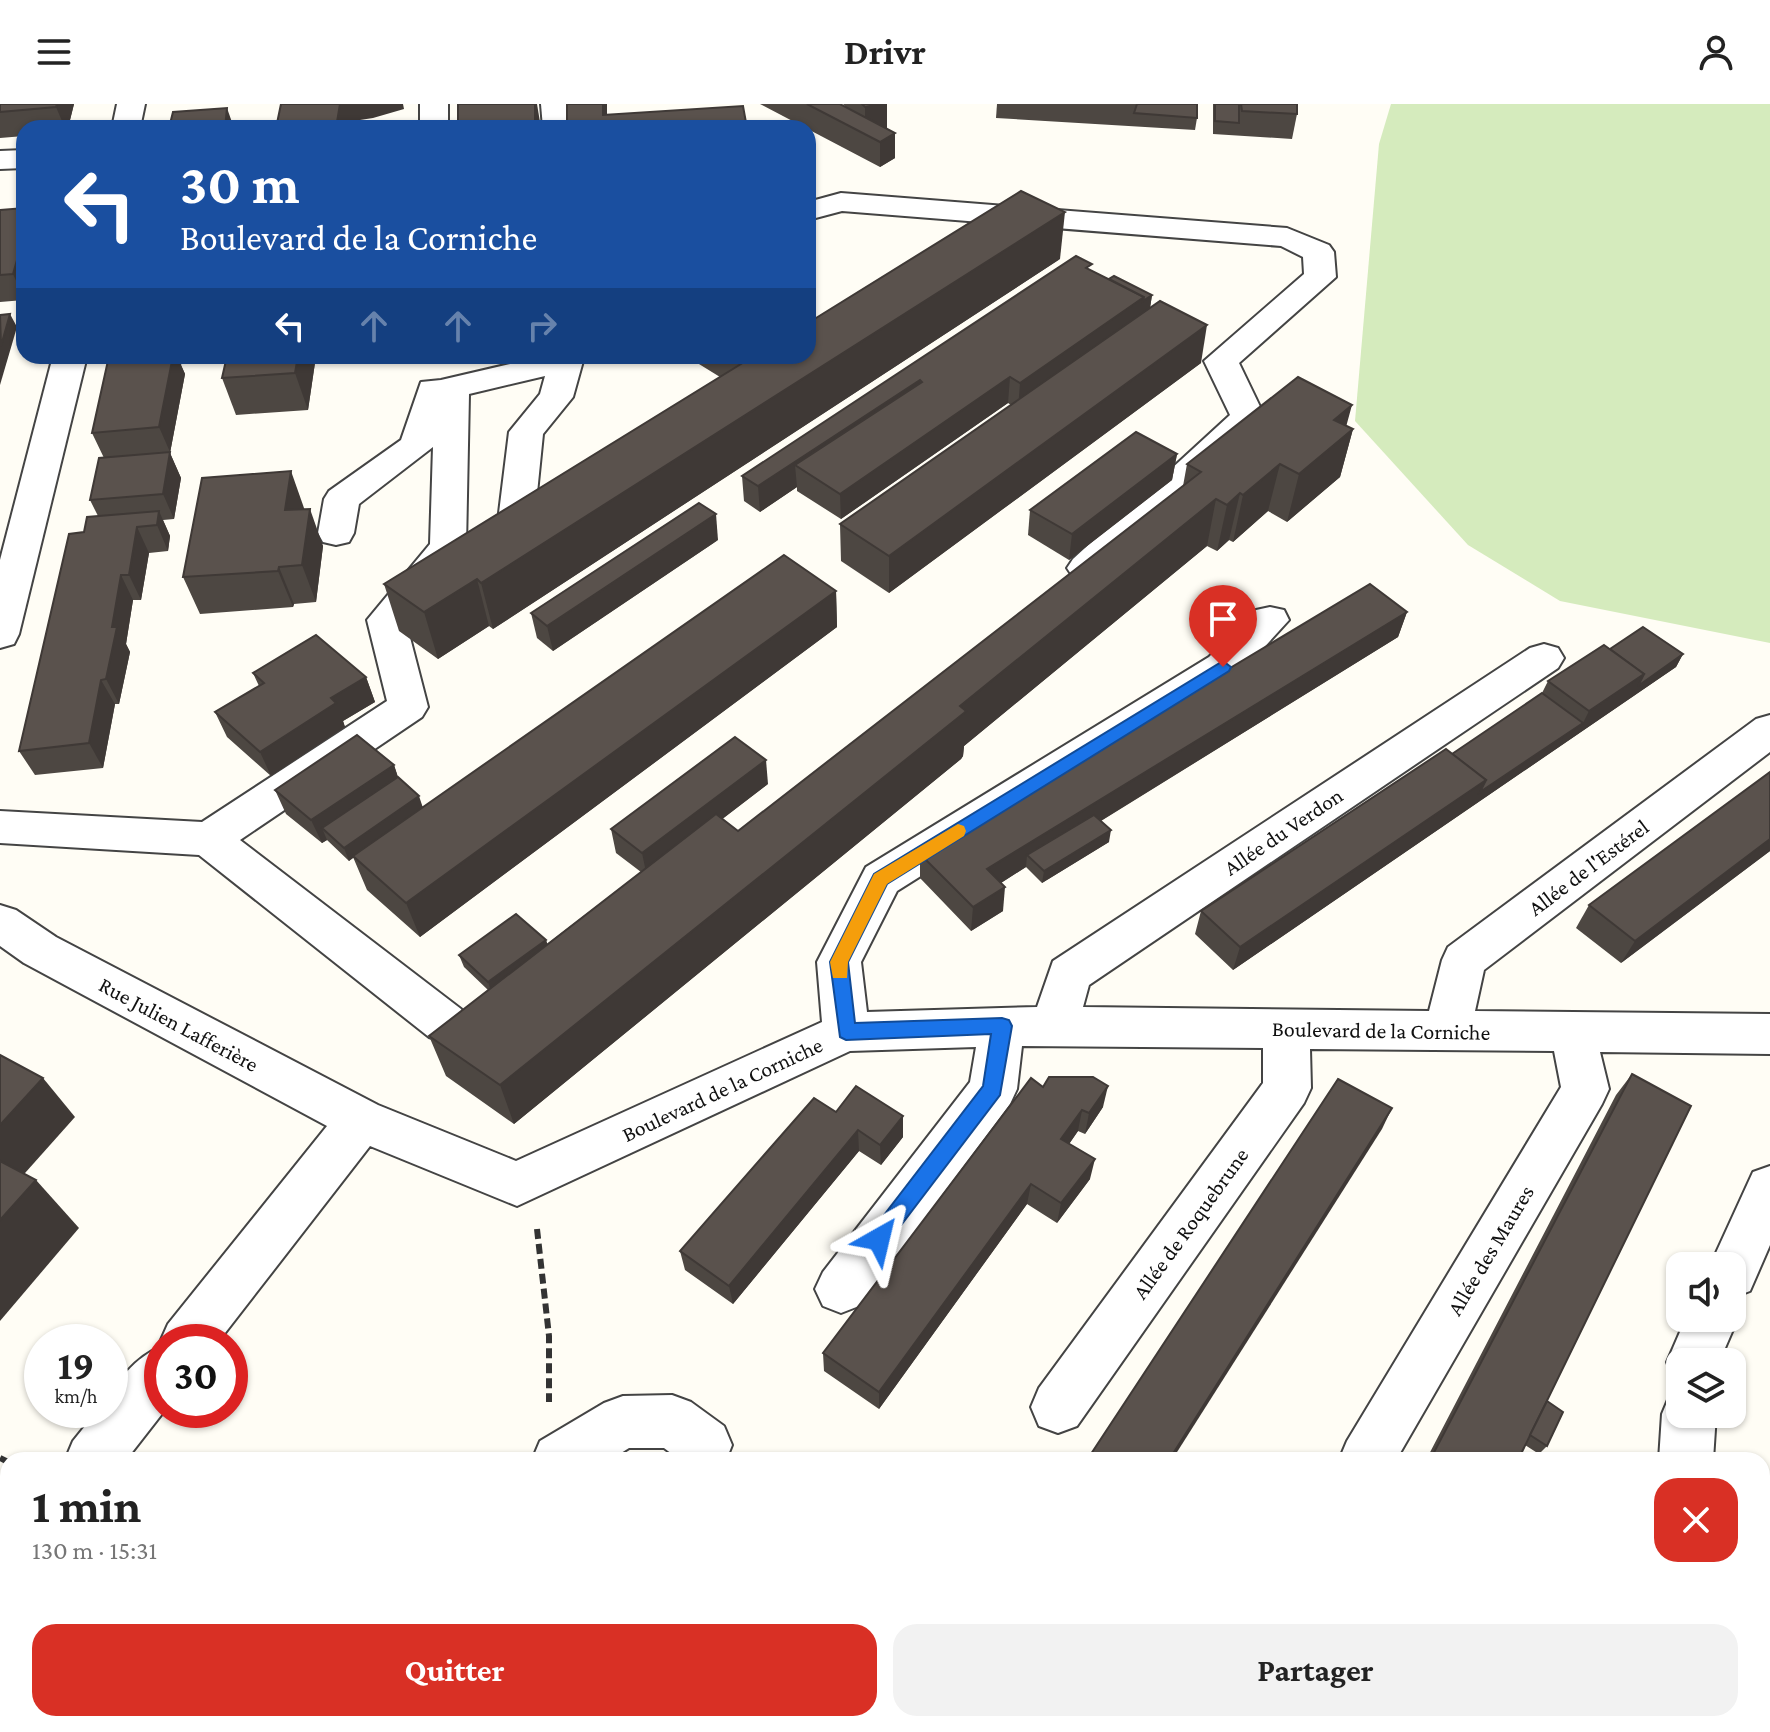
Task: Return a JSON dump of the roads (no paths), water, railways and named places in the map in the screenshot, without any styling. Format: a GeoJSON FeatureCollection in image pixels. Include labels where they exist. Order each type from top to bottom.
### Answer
{"type":"FeatureCollection","features":[{"type":"Feature","properties":{"kind":"street"},"geometry":{"type":"LineString","coordinates":[[816,209],[841,202],[1287,237],[1318,252],[1320,277],[1221,361],[1248,417],[1068,585]]}},
{"type":"Feature","properties":{"kind":"street"},"geometry":{"type":"LineString","coordinates":[[2,616],[68,364]]}},
{"type":"Feature","properties":{"kind":"street"},"geometry":{"type":"LineString","coordinates":[[439,378],[528,364]]}},
{"type":"Feature","properties":{"kind":"street"},"geometry":{"type":"LineString","coordinates":[[517,513],[526,432],[556,397],[564,364]]}},
{"type":"Feature","properties":{"kind":"street"},"geometry":{"type":"LineString","coordinates":[[336,533],[342,499],[417,445],[439,378]]}},
{"type":"Feature","properties":{"kind":"street"},"geometry":{"type":"LineString","coordinates":[[209,839],[408,707],[386,620],[448,547],[439,378]]}},
{"type":"Feature","properties":{"kind":"street"},"geometry":{"type":"LineString","coordinates":[[846,1032],[839,962],[881,879],[1223,667],[1270,620]]}},
{"type":"Feature","properties":{"kind":"street","name":"Allée du Verdon"},"geometry":{"type":"LineString","coordinates":[[1055,1027],[1069,974],[1544,658]]}},
{"type":"Feature","properties":{"kind":"street","name":"Allée de l'Estérel"},"geometry":{"type":"LineString","coordinates":[[1447,1031],[1464,960],[1770,730]]}},
{"type":"Feature","properties":{"kind":"street"},"geometry":{"type":"LineString","coordinates":[[0,827],[209,839],[445,1023]]}},
{"type":"Feature","properties":{"kind":"street","name":"Rue Julien Lafferière"},"geometry":{"type":"LineString","coordinates":[[0,923],[40,950],[361,1120]]}},
{"type":"Feature","properties":{"kind":"street"},"geometry":{"type":"LineString","coordinates":[[841,1289],[993,1089],[1002,1026]]}},
{"type":"Feature","properties":{"kind":"street","name":"Boulevard de la Corniche"},"geometry":{"type":"LineString","coordinates":[[361,1120],[517,1184],[846,1032],[1002,1026],[1770,1034]]}},
{"type":"Feature","properties":{"kind":"street","name":"Allée de Roquebrune"},"geometry":{"type":"LineString","coordinates":[[1058,1407],[1287,1088],[1286,1029]]}},
{"type":"Feature","properties":{"kind":"street","name":"Allée des Maures"},"geometry":{"type":"LineString","coordinates":[[1371,1452],[1585,1089],[1573,1032]]}},
{"type":"Feature","properties":{"kind":"street"},"geometry":{"type":"LineString","coordinates":[[200,1324],[361,1120]]}},
{"type":"Feature","properties":{"kind":"street"},"geometry":{"type":"LineString","coordinates":[[1742,1252],[1770,1188]]}},
{"type":"Feature","properties":{"kind":"street"},"geometry":{"type":"LineString","coordinates":[[98,1452],[144,1395]]}},
{"type":"Feature","properties":{"kind":"street"},"geometry":{"type":"LineString","coordinates":[[554,1437],[623,1422],[672,1421],[705,1445]]}},
{"type":"Feature","properties":{"kind":"street"},"geometry":{"type":"LineString","coordinates":[[1687,1452],[1688,1428]]}}]}
